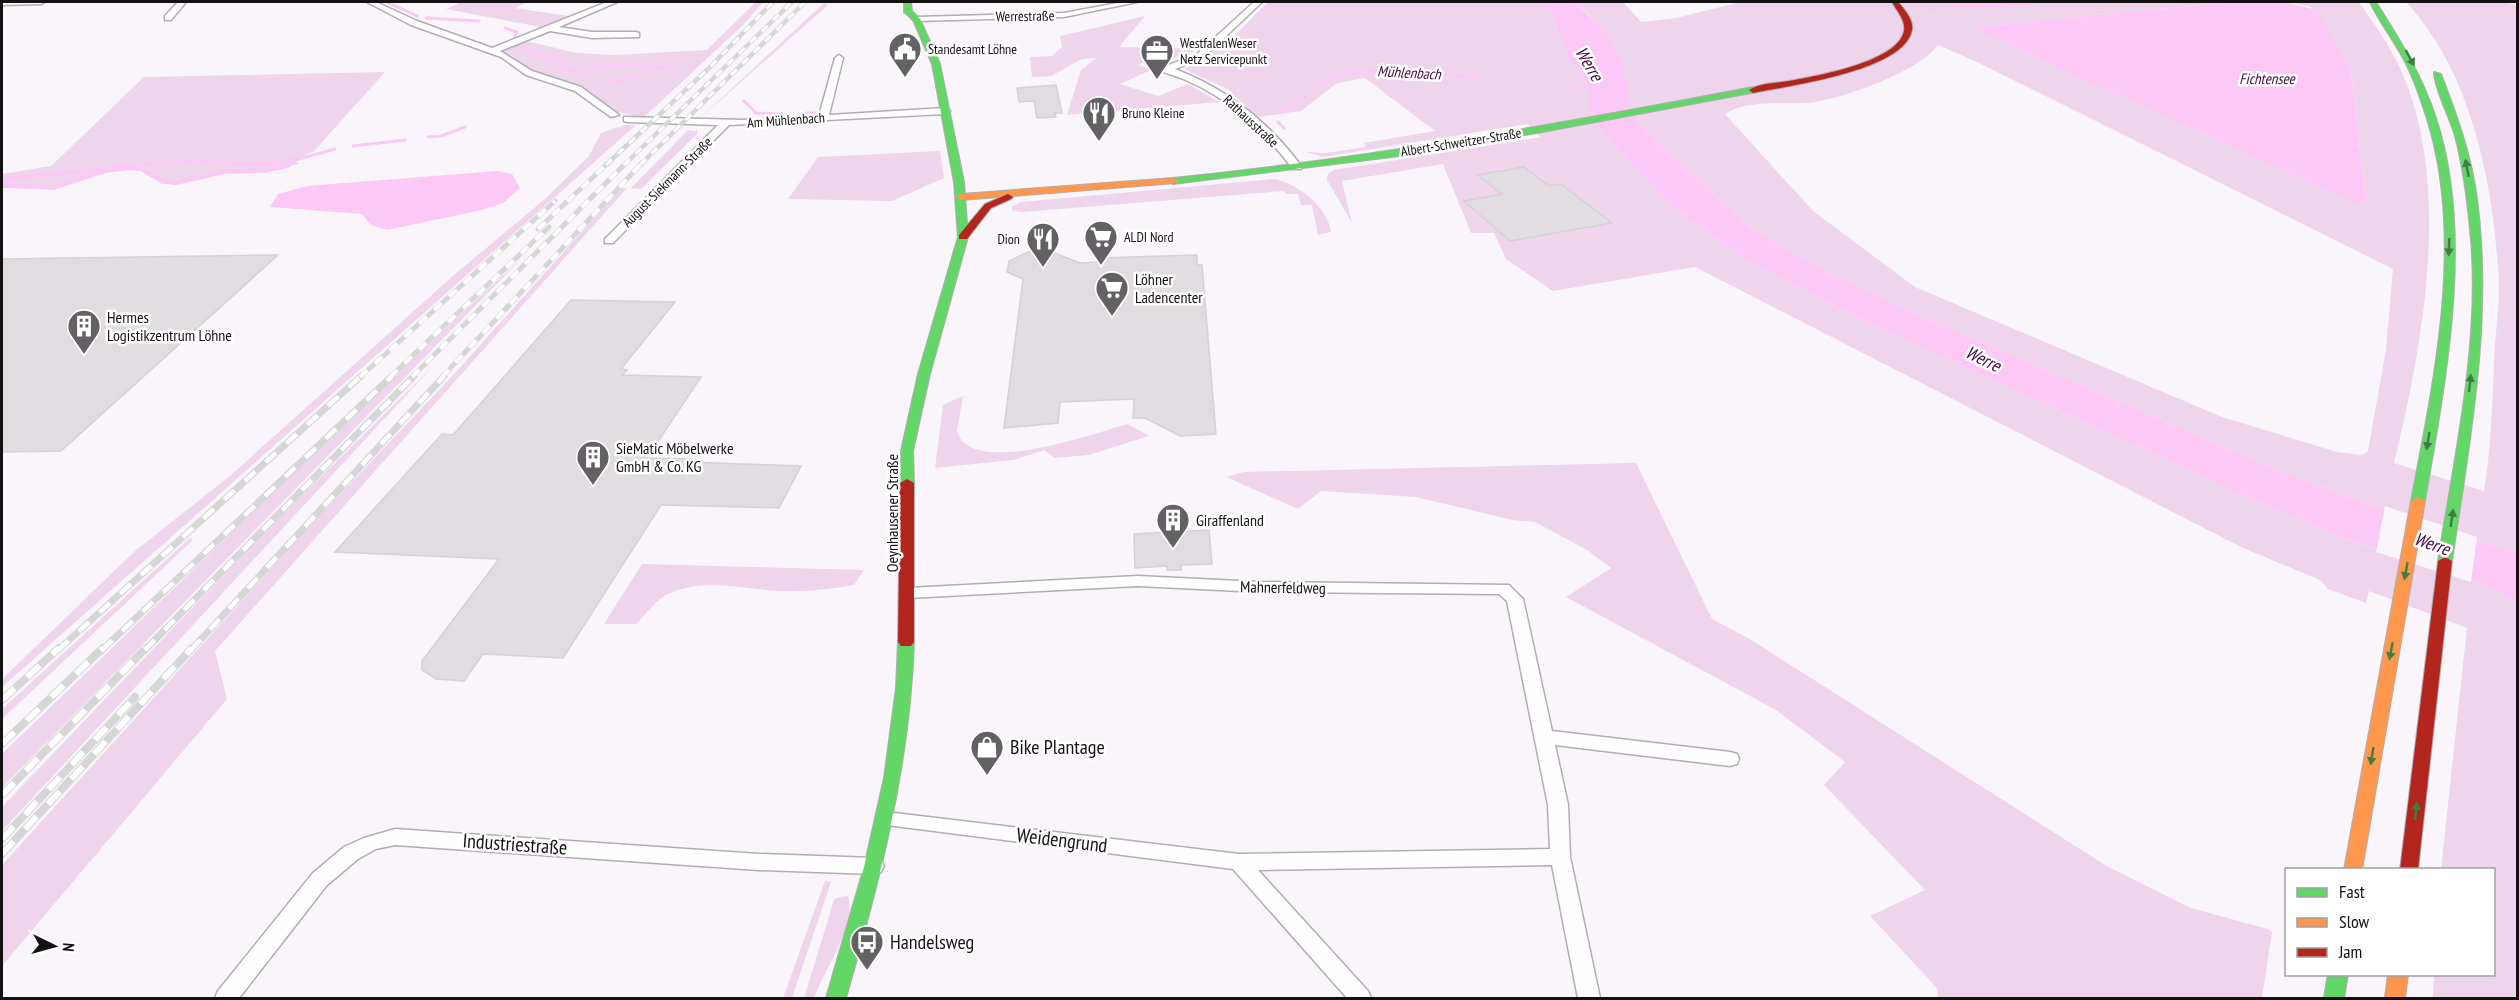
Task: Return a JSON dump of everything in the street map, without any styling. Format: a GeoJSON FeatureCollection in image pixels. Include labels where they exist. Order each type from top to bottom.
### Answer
{"type":"FeatureCollection","features":[{"type":"Feature","properties":{"kind":"main road","name":"Oeynhausener Straße"},"geometry":{"type":"LineString","coordinates":[[836,999],[886,819],[903,704],[908,593],[907,452],[924,374],[963,237],[961,197],[936,64],[916,19],[908,12],[907,2]]}},
{"type":"Feature","properties":{"kind":"main road","name":"Albert-Schweitzer-Straße"},"geometry":{"type":"LineString","coordinates":[[961,197],[1189,180],[1297,168],[1543,129],[1784,84],[1862,66],[1893,51],[1906,38],[1909,26],[1906,16],[1895,2]]}},
{"type":"Feature","properties":{"kind":"main road"},"geometry":{"type":"LineString","coordinates":[[2353,868],[2439,373],[2450,240],[2444,166],[2438,133],[2422,83],[2400,39],[2373,2]]}},
{"type":"Feature","properties":{"kind":"main road"},"geometry":{"type":"LineString","coordinates":[[2409,868],[2437,617],[2471,374],[2476,247],[2473,208],[2460,135],[2432,64]]}},
{"type":"Feature","properties":{"kind":"main road"},"geometry":{"type":"LineString","coordinates":[[963,237],[988,206],[1020,193]]}},
{"type":"Feature","properties":{"kind":"main road"},"geometry":{"type":"LineString","coordinates":[[2334,999],[2337,976]]}},
{"type":"Feature","properties":{"kind":"main road"},"geometry":{"type":"LineString","coordinates":[[2395,999],[2398,976]]}},
{"type":"Feature","properties":{"kind":"street"},"geometry":{"type":"LineString","coordinates":[[2,3],[40,2]]}},
{"type":"Feature","properties":{"kind":"street"},"geometry":{"type":"LineString","coordinates":[[168,18],[182,2]]}},
{"type":"Feature","properties":{"kind":"street"},"geometry":{"type":"LineString","coordinates":[[371,2],[414,23],[492,51],[613,2]]}},
{"type":"Feature","properties":{"kind":"street","name":"Werrestraße"},"geometry":{"type":"LineString","coordinates":[[916,19],[1048,12],[1075,14],[1133,2]]}},
{"type":"Feature","properties":{"kind":"street"},"geometry":{"type":"LineString","coordinates":[[1167,69],[1200,56],[1258,2]]}},
{"type":"Feature","properties":{"kind":"street"},"geometry":{"type":"LineString","coordinates":[[549,28],[592,35],[636,35]]}},
{"type":"Feature","properties":{"kind":"street","name":"Am Mühlenbach"},"geometry":{"type":"LineString","coordinates":[[492,51],[504,55],[529,73],[584,93],[614,116],[604,121],[615,123],[627,119],[726,123],[945,111]]}},
{"type":"Feature","properties":{"kind":"street"},"geometry":{"type":"LineString","coordinates":[[824,118],[839,58]]}},
{"type":"Feature","properties":{"kind":"street","name":"Rathausstraße"},"geometry":{"type":"LineString","coordinates":[[1151,64],[1195,78],[1230,99],[1269,135],[1297,168]]}},
{"type":"Feature","properties":{"kind":"street","name":"August-Siekmann-Straße"},"geometry":{"type":"LineString","coordinates":[[609,241],[726,123]]}},
{"type":"Feature","properties":{"kind":"street","name":"Mahnerfeldweg"},"geometry":{"type":"LineString","coordinates":[[908,593],[1138,581],[1260,587],[1503,589],[1515,599],[1545,737],[1558,805],[1560,857],[1589,999]]}},
{"type":"Feature","properties":{"kind":"street"},"geometry":{"type":"LineString","coordinates":[[1545,737],[1730,759]]}},
{"type":"Feature","properties":{"kind":"street","name":"Weidengrund"},"geometry":{"type":"LineString","coordinates":[[886,819],[1239,862],[1560,857]]}},
{"type":"Feature","properties":{"kind":"street","name":"Industriestraße"},"geometry":{"type":"LineString","coordinates":[[226,999],[320,879],[351,853],[371,843],[395,837],[759,862],[874,866]]}},
{"type":"Feature","properties":{"kind":"street"},"geometry":{"type":"LineString","coordinates":[[1239,862],[1360,999]]}},
{"type":"Feature","properties":{"kind":"shaded area"},"geometry":{"type":"Polygon","coordinates":[[[462,2],[527,2],[515,8],[568,16],[540,27],[446,9],[462,2]]]}},
{"type":"Feature","properties":{"kind":"shaded area"},"geometry":{"type":"Polygon","coordinates":[[[756,2],[763,2],[743,25],[643,118],[613,111],[583,89],[530,71],[512,56],[502,52],[502,48],[522,40],[577,53],[615,55],[707,50],[756,2]]]}},
{"type":"Feature","properties":{"kind":"shaded area"},"geometry":{"type":"Polygon","coordinates":[[[1268,2],[1537,2],[1552,15],[1569,60],[1589,87],[1589,109],[1601,131],[1670,206],[1745,259],[1853,316],[2258,502],[2343,538],[2471,579],[2517,600],[2517,998],[2433,998],[2434,976],[2495,976],[2495,868],[2441,868],[2467,628],[2369,591],[2366,603],[2328,589],[2320,580],[2241,547],[1695,267],[1553,291],[1506,259],[1494,233],[1471,233],[1443,164],[1342,181],[1352,223],[1327,180],[1328,174],[1334,170],[1541,137],[1527,124],[1323,157],[1306,152],[1326,153],[1366,147],[1364,143],[1435,131],[1365,78],[1337,83],[1301,111],[1257,117],[1229,90],[1184,69],[1213,54],[1210,54],[1235,35],[1268,2]]]}},
{"type":"Feature","properties":{"kind":"shaded area"},"geometry":{"type":"Polygon","coordinates":[[[1575,2],[1623,2],[1641,22],[1676,18],[1741,2],[2231,2],[1978,27],[2361,206],[2366,203],[2351,72],[2311,7],[2284,2],[2359,2],[2390,49],[2405,80],[2419,124],[2427,172],[2429,221],[2422,321],[2414,371],[2394,463],[2484,491],[2490,444],[2499,292],[2490,198],[2474,127],[2462,92],[2447,60],[2428,30],[2406,2],[2507,2],[2517,6],[2517,553],[2359,501],[2287,474],[1916,314],[1829,273],[1749,227],[1641,126],[1627,105],[1631,101],[1618,58],[1605,34],[1575,2]],[[1938,45],[1929,55],[1899,73],[1845,95],[1815,102],[1757,104],[1725,114],[1813,211],[1915,287],[2222,417],[2337,452],[2362,455],[2368,451],[2386,350],[2393,269],[1977,62],[1938,45]]]}},
{"type":"Feature","properties":{"kind":"shaded area"},"geometry":{"type":"Polygon","coordinates":[[[824,3],[828,5],[698,120],[824,3]]]}},
{"type":"Feature","properties":{"kind":"shaded area"},"geometry":{"type":"Polygon","coordinates":[[[1145,16],[1119,47],[1202,49],[1165,61],[1148,61],[1138,65],[1151,70],[1120,84],[1158,96],[1188,84],[1219,102],[1067,115],[1081,70],[1096,58],[1082,59],[1051,76],[1032,77],[1030,57],[1052,56],[1062,47],[1060,36],[1145,16]]]}},
{"type":"Feature","properties":{"kind":"shaded area"},"geometry":{"type":"Polygon","coordinates":[[[385,72],[314,151],[295,160],[299,164],[261,173],[227,173],[173,184],[162,184],[139,170],[128,170],[106,172],[54,189],[2,188],[2,174],[51,166],[144,77],[385,72]]]}},
{"type":"Feature","properties":{"kind":"shaded area"},"geometry":{"type":"Polygon","coordinates":[[[625,125],[636,125],[2,687],[2,679],[135,551],[231,475],[454,275],[545,199],[589,156],[601,133],[625,125]]]}},
{"type":"Feature","properties":{"kind":"shaded area"},"geometry":{"type":"Polygon","coordinates":[[[688,130],[697,131],[697,134],[641,189],[631,188],[688,130]]]}},
{"type":"Feature","properties":{"kind":"shaded area"},"geometry":{"type":"Polygon","coordinates":[[[940,151],[944,178],[892,201],[788,199],[818,157],[940,151]]]}},
{"type":"Feature","properties":{"kind":"shaded area"},"geometry":{"type":"Polygon","coordinates":[[[1275,179],[1293,186],[1310,198],[1324,214],[1331,232],[1318,235],[1312,205],[1301,205],[1298,194],[1286,194],[1284,191],[1022,212],[1013,211],[1011,207],[1021,202],[1275,179]]]}},
{"type":"Feature","properties":{"kind":"shaded area"},"geometry":{"type":"Polygon","coordinates":[[[621,188],[627,188],[215,651],[227,699],[2,966],[2,865],[309,527],[456,372],[621,188]]]}},
{"type":"Feature","properties":{"kind":"shaded area"},"geometry":{"type":"Polygon","coordinates":[[[525,255],[2,788],[2,754],[395,375],[525,255]]]}},
{"type":"Feature","properties":{"kind":"shaded area"},"geometry":{"type":"Polygon","coordinates":[[[435,364],[2,831],[2,807],[262,535],[435,364]]]}},
{"type":"Feature","properties":{"kind":"shaded area"},"geometry":{"type":"Polygon","coordinates":[[[963,396],[957,431],[963,442],[979,450],[1021,451],[1044,447],[1128,424],[1149,436],[1089,455],[1055,458],[1044,450],[1013,460],[935,468],[943,405],[963,396]]]}},
{"type":"Feature","properties":{"kind":"shaded area"},"geometry":{"type":"Polygon","coordinates":[[[1636,463],[1712,619],[1748,638],[2105,865],[2191,908],[2268,929],[2272,932],[2262,998],[1939,998],[1936,987],[1870,916],[1925,890],[1824,785],[1845,762],[1776,710],[1566,597],[1611,568],[1587,550],[1535,522],[1512,520],[1416,497],[1321,491],[1298,509],[1226,477],[1244,472],[1636,463]]]}},
{"type":"Feature","properties":{"kind":"shaded area"},"geometry":{"type":"Polygon","coordinates":[[[190,538],[193,540],[2,719],[2,709],[190,538]]]}},
{"type":"Feature","properties":{"kind":"shaded area"},"geometry":{"type":"Polygon","coordinates":[[[642,564],[864,570],[854,585],[817,590],[780,591],[708,585],[693,586],[666,595],[654,604],[636,624],[604,624],[642,564]]]}},
{"type":"Feature","properties":{"kind":"shaded area"},"geometry":{"type":"Polygon","coordinates":[[[825,881],[831,882],[792,998],[783,998],[825,881]]]}},
{"type":"Feature","properties":{"kind":"shaded area"},"geometry":{"type":"Polygon","coordinates":[[[848,896],[850,907],[848,920],[838,947],[814,998],[804,998],[834,900],[848,896]]]}},
{"type":"Feature","properties":{"kind":"water","name":"Werre"},"geometry":{"type":"Polygon","coordinates":[[[1537,2],[1575,2],[1604,30],[1620,57],[1631,101],[1627,105],[1641,126],[1749,227],[1829,273],[1916,314],[2287,474],[2359,501],[2517,553],[2517,600],[2471,579],[2343,538],[2258,502],[1853,316],[1745,259],[1670,206],[1601,131],[1589,109],[1589,87],[1569,60],[1552,15],[1537,2]]]}},
{"type":"Feature","properties":{"kind":"water","name":"Fichtensee"},"geometry":{"type":"Polygon","coordinates":[[[2231,2],[2284,2],[2317,10],[2351,72],[2366,203],[2361,206],[1983,33],[1977,27],[2231,2]]]}},
{"type":"Feature","properties":{"kind":"water"},"geometry":{"type":"Polygon","coordinates":[[[497,171],[512,174],[520,188],[503,203],[482,210],[387,230],[371,225],[362,214],[270,207],[278,194],[307,186],[497,171]]]}},
{"type":"Feature","properties":{"kind":"pier"},"geometry":{"type":"Polygon","coordinates":[[[2385,506],[2477,537],[2471,582],[2376,552],[2385,506]]]}},
{"type":"Feature","properties":{"kind":"building"},"geometry":{"type":"Polygon","coordinates":[[[1056,85],[1062,113],[1055,113],[1056,117],[1037,118],[1034,101],[1019,102],[1017,88],[1056,85]]]}},
{"type":"Feature","properties":{"kind":"building"},"geometry":{"type":"Polygon","coordinates":[[[1524,167],[1549,186],[1561,184],[1612,223],[1510,241],[1464,201],[1502,194],[1478,175],[1524,167]]]}},
{"type":"Feature","properties":{"kind":"building","name":"Löhner Ladencenter"},"geometry":{"type":"Polygon","coordinates":[[[1028,252],[1052,252],[1080,263],[1097,262],[1097,258],[1197,255],[1197,265],[1202,265],[1216,434],[1180,436],[1145,418],[1133,418],[1134,399],[1060,402],[1058,423],[1004,428],[1023,279],[1007,272],[1009,261],[1028,252]]]}},
{"type":"Feature","properties":{"kind":"building","name":"Hermes Logistikzentrum Löhne"},"geometry":{"type":"Polygon","coordinates":[[[278,255],[61,451],[2,452],[2,259],[278,255]]]}},
{"type":"Feature","properties":{"kind":"building","name":"SieMatic Möbelwerke GmbH & Co. KG"},"geometry":{"type":"Polygon","coordinates":[[[571,300],[675,302],[621,369],[627,370],[622,375],[701,377],[647,458],[691,459],[689,462],[801,466],[779,508],[661,505],[563,658],[483,654],[464,681],[436,679],[422,670],[422,661],[499,559],[335,552],[442,434],[453,435],[571,300]]]}},
{"type":"Feature","properties":{"kind":"building","name":"Giraffenland"},"geometry":{"type":"Polygon","coordinates":[[[1209,530],[1212,564],[1181,565],[1181,570],[1167,570],[1167,566],[1135,568],[1134,534],[1209,530]]]}},
{"type":"Feature","properties":{"kind":"waterway","name":"Mühlenbach"},"geometry":{"type":"LineString","coordinates":[[387,2],[417,16]]}},
{"type":"Feature","properties":{"kind":"waterway"},"geometry":{"type":"LineString","coordinates":[[1952,7],[2046,2]]}},
{"type":"Feature","properties":{"kind":"waterway"},"geometry":{"type":"LineString","coordinates":[[1932,8],[1937,7]]}},
{"type":"Feature","properties":{"kind":"waterway","name":"Mühlenbach"},"geometry":{"type":"LineString","coordinates":[[426,18],[479,21]]}},
{"type":"Feature","properties":{"kind":"waterway","name":"Mühlenbach"},"geometry":{"type":"LineString","coordinates":[[505,28],[517,32],[514,39]]}},
{"type":"Feature","properties":{"kind":"waterway"},"geometry":{"type":"LineString","coordinates":[[515,45],[530,50],[532,54],[556,59],[565,65],[560,70],[631,64],[661,68]]}},
{"type":"Feature","properties":{"kind":"waterway"},"geometry":{"type":"LineString","coordinates":[[606,83],[661,68]]}},
{"type":"Feature","properties":{"kind":"waterway","name":"Mühlenbach"},"geometry":{"type":"LineString","coordinates":[[661,68],[675,73]]}},
{"type":"Feature","properties":{"kind":"waterway","name":"Mühlenbach"},"geometry":{"type":"LineString","coordinates":[[1280,113],[1282,107],[1301,101],[1323,81],[1346,73],[1392,69],[1480,78]]}},
{"type":"Feature","properties":{"kind":"waterway","name":"Mühlenbach"},"geometry":{"type":"LineString","coordinates":[[1571,85],[1593,88]]}},
{"type":"Feature","properties":{"kind":"waterway","name":"Mühlenbach"},"geometry":{"type":"LineString","coordinates":[[744,101],[756,113],[784,114]]}},
{"type":"Feature","properties":{"kind":"waterway","name":"Mühlenbach"},"geometry":{"type":"LineString","coordinates":[[803,113],[819,113]]}},
{"type":"Feature","properties":{"kind":"waterway","name":"Mühlenbach"},"geometry":{"type":"LineString","coordinates":[[1278,122],[1284,128]]}},
{"type":"Feature","properties":{"kind":"waterway"},"geometry":{"type":"LineString","coordinates":[[428,137],[441,136],[465,127]]}},
{"type":"Feature","properties":{"kind":"waterway"},"geometry":{"type":"LineString","coordinates":[[353,146],[405,140]]}},
{"type":"Feature","properties":{"kind":"waterway"},"geometry":{"type":"LineString","coordinates":[[281,164],[335,149]]}},
{"type":"Feature","properties":{"kind":"waterway"},"geometry":{"type":"LineString","coordinates":[[141,164],[199,161],[242,164]]}},
{"type":"Feature","properties":{"kind":"waterway"},"geometry":{"type":"LineString","coordinates":[[2,180],[141,164]]}},
{"type":"Feature","properties":{"kind":"waterway"},"geometry":{"type":"LineString","coordinates":[[122,165],[141,164]]}},
{"type":"Feature","properties":{"kind":"waterway"},"geometry":{"type":"LineString","coordinates":[[238,164],[242,164]]}},
{"type":"Feature","properties":{"kind":"waterway"},"geometry":{"type":"LineString","coordinates":[[242,164],[281,164]]}},
{"type":"Feature","properties":{"kind":"waterway"},"geometry":{"type":"LineString","coordinates":[[242,164],[257,165]]}},
{"type":"Feature","properties":{"kind":"waterway"},"geometry":{"type":"LineString","coordinates":[[281,164],[288,164]]}},
{"type":"Feature","properties":{"kind":"waterway"},"geometry":{"type":"LineString","coordinates":[[2,185],[53,188],[105,171],[129,168],[141,169],[167,182],[176,183],[224,172],[263,171],[288,166]]}},
{"type":"Feature","properties":{"kind":"railway"},"geometry":{"type":"LineString","coordinates":[[606,165],[710,67],[773,2]]}},
{"type":"Feature","properties":{"kind":"railway"},"geometry":{"type":"LineString","coordinates":[[624,165],[792,2]]}},
{"type":"Feature","properties":{"kind":"railway"},"geometry":{"type":"LineString","coordinates":[[641,164],[805,2]]}},
{"type":"Feature","properties":{"kind":"railway"},"geometry":{"type":"LineString","coordinates":[[538,229],[607,164]]}},
{"type":"Feature","properties":{"kind":"railway"},"geometry":{"type":"LineString","coordinates":[[442,377],[641,164]]}},
{"type":"Feature","properties":{"kind":"railway"},"geometry":{"type":"LineString","coordinates":[[412,377],[624,165]]}},
{"type":"Feature","properties":{"kind":"railway"},"geometry":{"type":"LineString","coordinates":[[360,377],[555,201]]}},
{"type":"Feature","properties":{"kind":"railway"},"geometry":{"type":"LineString","coordinates":[[390,377],[549,227]]}},
{"type":"Feature","properties":{"kind":"railway"},"geometry":{"type":"LineString","coordinates":[[58,650],[361,376]]}},
{"type":"Feature","properties":{"kind":"railway"},"geometry":{"type":"LineString","coordinates":[[102,650],[392,376]]}},
{"type":"Feature","properties":{"kind":"railway"},"geometry":{"type":"LineString","coordinates":[[145,650],[414,376]]}},
{"type":"Feature","properties":{"kind":"railway"},"geometry":{"type":"LineString","coordinates":[[191,650],[444,376]]}},
{"type":"Feature","properties":{"kind":"railway"},"geometry":{"type":"LineString","coordinates":[[2,700],[59,648]]}},
{"type":"Feature","properties":{"kind":"railway"},"geometry":{"type":"LineString","coordinates":[[2,744],[103,648]]}},
{"type":"Feature","properties":{"kind":"railway"},"geometry":{"type":"LineString","coordinates":[[2,795],[146,648]]}},
{"type":"Feature","properties":{"kind":"railway"},"geometry":{"type":"LineString","coordinates":[[2,854],[192,648]]}},
{"type":"Feature","properties":{"kind":"railway"},"geometry":{"type":"LineString","coordinates":[[2,839],[135,697]]}},
{"type":"Feature","properties":{"kind":"traffic: fast"},"geometry":{"type":"LineString","coordinates":[[907,2],[908,12],[916,19],[936,64],[959,182],[963,237],[924,374],[907,451],[907,483]]}},
{"type":"Feature","properties":{"kind":"traffic: fast"},"geometry":{"type":"LineString","coordinates":[[2373,2],[2409,60],[2432,120],[2445,181],[2450,244],[2447,307],[2440,371],[2418,501]]}},
{"type":"Feature","properties":{"kind":"traffic: fast"},"geometry":{"type":"LineString","coordinates":[[2437,74],[2460,139],[2471,191],[2476,244],[2477,297],[2468,403],[2445,561]]}},
{"type":"Feature","properties":{"kind":"traffic: fast"},"geometry":{"type":"LineString","coordinates":[[1173,181],[1319,164],[1464,143],[1753,90]]}},
{"type":"Feature","properties":{"kind":"traffic: fast"},"geometry":{"type":"LineString","coordinates":[[836,998],[873,867],[893,778],[900,733],[906,642]]}},
{"type":"Feature","properties":{"kind":"traffic: fast"},"geometry":{"type":"LineString","coordinates":[[2334,998],[2338,976]]}},
{"type":"Feature","properties":{"kind":"traffic: slow"},"geometry":{"type":"LineString","coordinates":[[961,197],[1173,181]]}},
{"type":"Feature","properties":{"kind":"traffic: slow"},"geometry":{"type":"LineString","coordinates":[[2353,868],[2418,501]]}},
{"type":"Feature","properties":{"kind":"traffic: slow"},"geometry":{"type":"LineString","coordinates":[[2395,998],[2398,976]]}},
{"type":"Feature","properties":{"kind":"traffic: jam"},"geometry":{"type":"LineString","coordinates":[[1753,90],[1841,72],[1887,55],[1902,44],[1908,31],[1906,19],[1895,2]]}},
{"type":"Feature","properties":{"kind":"traffic: jam"},"geometry":{"type":"LineString","coordinates":[[963,237],[988,206],[1008,197]]}},
{"type":"Feature","properties":{"kind":"traffic: jam"},"geometry":{"type":"LineString","coordinates":[[906,642],[907,483]]}},
{"type":"Feature","properties":{"kind":"traffic: jam"},"geometry":{"type":"LineString","coordinates":[[2409,868],[2445,561]]}},
{"type":"Feature","properties":{"kind":"place","name":"Standesamt Löhne"},"geometry":{"type":"Point","coordinates":[905,78]}},
{"type":"Feature","properties":{"kind":"place","name":"WestfalenWeser Netz Servicepunkt"},"geometry":{"type":"Point","coordinates":[1157,80]}},
{"type":"Feature","properties":{"kind":"place","name":"Bruno Kleine"},"geometry":{"type":"Point","coordinates":[1099,142]}},
{"type":"Feature","properties":{"kind":"place","name":"ALDI Nord"},"geometry":{"type":"Point","coordinates":[1101,266]}},
{"type":"Feature","properties":{"kind":"place","name":"Dion"},"geometry":{"type":"Point","coordinates":[1043,268]}},
{"type":"Feature","properties":{"kind":"place","name":"Löhner Ladencenter"},"geometry":{"type":"Point","coordinates":[1112,317]}},
{"type":"Feature","properties":{"kind":"place","name":"Hermes Logistikzentrum Löhne"},"geometry":{"type":"Point","coordinates":[84,355]}},
{"type":"Feature","properties":{"kind":"place","name":"SieMatic Möbelwerke GmbH & Co. KG"},"geometry":{"type":"Point","coordinates":[593,486]}},
{"type":"Feature","properties":{"kind":"place","name":"Giraffenland"},"geometry":{"type":"Point","coordinates":[1173,549]}},
{"type":"Feature","properties":{"kind":"place","name":"Bike Plantage"},"geometry":{"type":"Point","coordinates":[987,776]}},
{"type":"Feature","properties":{"kind":"place","name":"Handelsweg"},"geometry":{"type":"Point","coordinates":[867,971]}}]}
